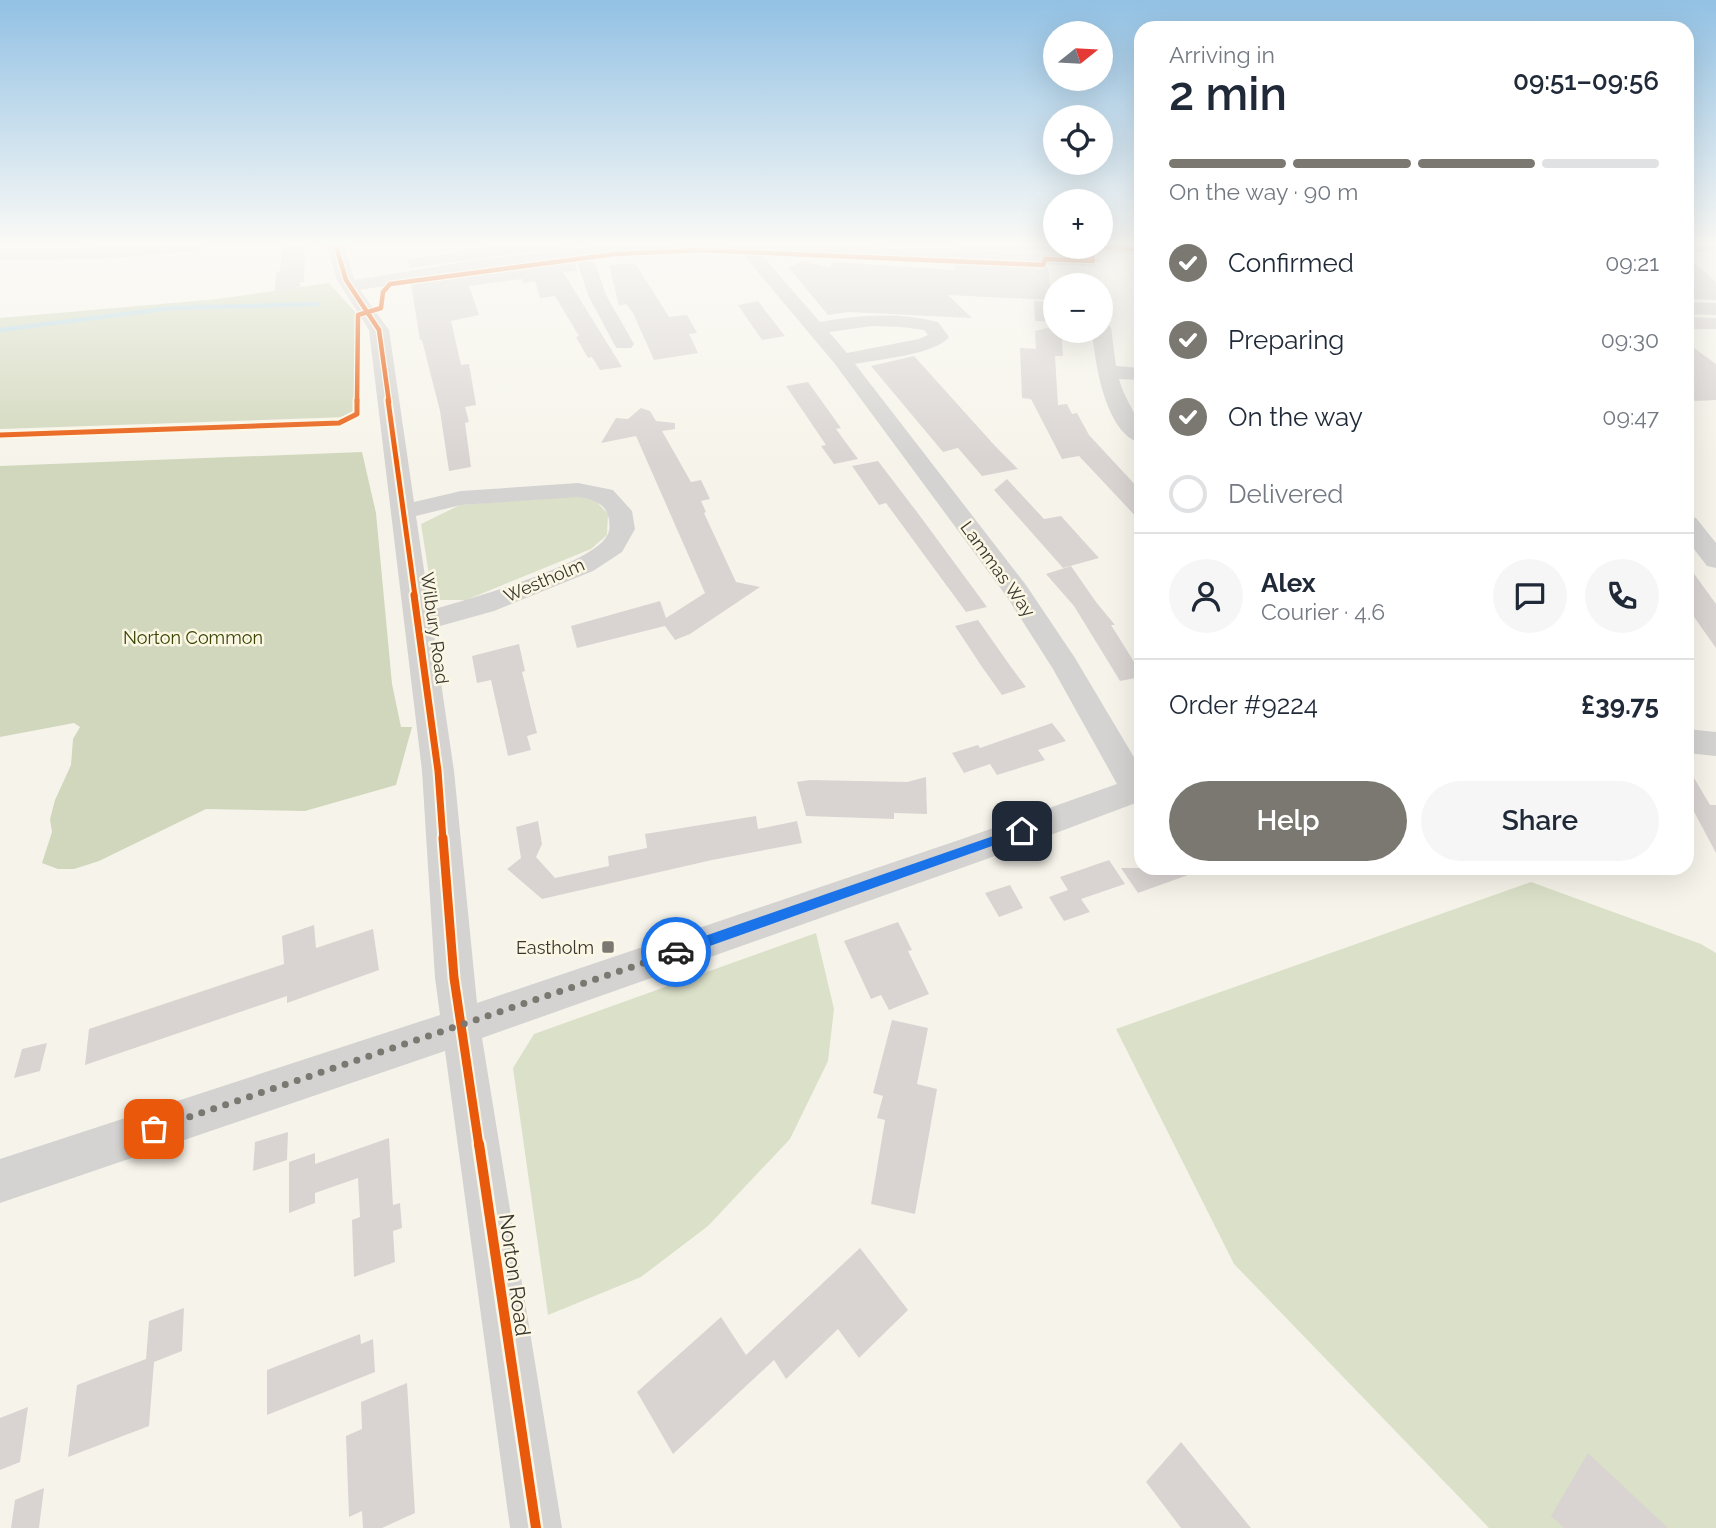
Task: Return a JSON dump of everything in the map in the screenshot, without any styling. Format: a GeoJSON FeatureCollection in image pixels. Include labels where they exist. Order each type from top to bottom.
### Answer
{"type":"FeatureCollection","features":[{"type":"Feature","properties":{"kind":"street","name":"Wilbury Road"},"geometry":{"type":"LineString","coordinates":[[370,317],[379,330],[419,622],[438,771],[453,966],[461,1027]]}},
{"type":"Feature","properties":{"kind":"street"},"geometry":{"type":"LineString","coordinates":[[609,317],[624,344]]}},
{"type":"Feature","properties":{"kind":"street","name":"Lammas Way"},"geometry":{"type":"LineString","coordinates":[[803,317],[842,360],[1017,591],[1134,781]]}},
{"type":"Feature","properties":{"kind":"street"},"geometry":{"type":"LineString","coordinates":[[813,329],[874,319],[913,321],[932,326],[939,337],[925,344],[842,360]]}},
{"type":"Feature","properties":{"kind":"street"},"geometry":{"type":"LineString","coordinates":[[1103,343],[1108,386],[1117,405],[1134,427]]}},
{"type":"Feature","properties":{"kind":"street"},"geometry":{"type":"LineString","coordinates":[[1107,372],[1134,374]]}},
{"type":"Feature","properties":{"kind":"street","name":"Westholm"},"geometry":{"type":"LineString","coordinates":[[403,512],[461,498],[578,490],[605,495],[620,511],[623,529],[613,546],[584,565],[484,605],[419,622]]}},
{"type":"Feature","properties":{"kind":"street"},"geometry":{"type":"LineString","coordinates":[[1694,532],[1716,560]]}},
{"type":"Feature","properties":{"kind":"street"},"geometry":{"type":"LineString","coordinates":[[1694,742],[1716,744]]}},
{"type":"Feature","properties":{"kind":"street"},"geometry":{"type":"LineString","coordinates":[[0,1181],[461,1027],[972,850],[1134,791]]}},
{"type":"Feature","properties":{"kind":"street","name":"Norton Road"},"geometry":{"type":"LineString","coordinates":[[461,1027],[536,1528]]}},
{"type":"Feature","properties":{"kind":"green space"},"geometry":{"type":"Polygon","coordinates":[[[358,317],[357,414],[347,417],[0,429],[0,318],[358,317]]]}},
{"type":"Feature","properties":{"kind":"green space","name":"Norton Common"},"geometry":{"type":"Polygon","coordinates":[[[362,452],[376,513],[392,684],[401,727],[412,727],[396,785],[305,811],[206,809],[99,861],[74,869],[58,869],[42,863],[52,832],[50,819],[55,800],[71,765],[73,739],[80,727],[74,723],[0,737],[0,466],[362,452]]]}},
{"type":"Feature","properties":{"kind":"green space"},"geometry":{"type":"Polygon","coordinates":[[[577,496],[597,502],[608,514],[607,535],[591,549],[466,600],[433,600],[421,524],[460,505],[577,496]]]}},
{"type":"Feature","properties":{"kind":"green space"},"geometry":{"type":"Polygon","coordinates":[[[1531,882],[1701,944],[1716,953],[1716,1528],[1489,1528],[1234,1264],[1116,1029],[1531,882]]]}},
{"type":"Feature","properties":{"kind":"green space"},"geometry":{"type":"Polygon","coordinates":[[[816,933],[834,1009],[828,1061],[790,1139],[708,1226],[641,1277],[548,1315],[513,1068],[534,1034],[816,933]]]}},
{"type":"Feature","properties":{"kind":"building"},"geometry":{"type":"Polygon","coordinates":[[[416,317],[468,317],[451,321],[461,365],[469,364],[476,405],[465,407],[469,422],[465,423],[471,467],[449,471],[440,411],[416,317]]]}},
{"type":"Feature","properties":{"kind":"building"},"geometry":{"type":"Polygon","coordinates":[[[568,317],[591,317],[622,367],[600,370],[592,357],[588,358],[576,337],[579,336],[568,317]]]}},
{"type":"Feature","properties":{"kind":"building"},"geometry":{"type":"Polygon","coordinates":[[[635,317],[688,317],[697,333],[689,334],[698,353],[654,360],[635,317]]]}},
{"type":"Feature","properties":{"kind":"building"},"geometry":{"type":"Polygon","coordinates":[[[746,317],[771,317],[785,336],[762,340],[746,317]]]}},
{"type":"Feature","properties":{"kind":"building"},"geometry":{"type":"Polygon","coordinates":[[[1035,317],[1043,317],[1043,321],[1035,321],[1035,317]]]}},
{"type":"Feature","properties":{"kind":"building"},"geometry":{"type":"Polygon","coordinates":[[[1694,317],[1716,318],[1716,329],[1694,329],[1694,317]]]}},
{"type":"Feature","properties":{"kind":"building"},"geometry":{"type":"Polygon","coordinates":[[[1043,329],[1043,343],[1062,343],[1063,356],[1055,356],[1058,405],[1067,404],[1072,414],[1077,413],[1089,435],[1134,483],[1134,515],[1079,456],[1062,459],[1031,399],[1022,398],[1020,348],[1036,349],[1035,331],[1043,329]]]}},
{"type":"Feature","properties":{"kind":"building"},"geometry":{"type":"Polygon","coordinates":[[[1694,348],[1716,364],[1716,400],[1695,401],[1694,348]]]}},
{"type":"Feature","properties":{"kind":"building"},"geometry":{"type":"Polygon","coordinates":[[[914,356],[1018,469],[982,476],[958,448],[943,452],[871,366],[914,356]]]}},
{"type":"Feature","properties":{"kind":"building"},"geometry":{"type":"Polygon","coordinates":[[[808,382],[841,428],[836,429],[858,459],[834,464],[821,446],[826,445],[786,386],[808,382]]]}},
{"type":"Feature","properties":{"kind":"building"},"geometry":{"type":"Polygon","coordinates":[[[641,408],[650,411],[656,421],[675,423],[675,429],[662,431],[691,482],[701,480],[710,499],[701,501],[706,512],[704,513],[736,582],[760,587],[690,634],[675,640],[665,626],[577,648],[571,626],[660,601],[666,618],[705,593],[636,436],[601,443],[616,418],[628,419],[641,408]]]}},
{"type":"Feature","properties":{"kind":"building"},"geometry":{"type":"Polygon","coordinates":[[[878,461],[987,607],[966,612],[886,503],[879,505],[852,466],[878,461]]]}},
{"type":"Feature","properties":{"kind":"building"},"geometry":{"type":"Polygon","coordinates":[[[1007,479],[1044,519],[1061,516],[1099,558],[1063,568],[994,490],[1007,479]]]}},
{"type":"Feature","properties":{"kind":"building"},"geometry":{"type":"Polygon","coordinates":[[[1071,566],[1115,625],[1111,625],[1134,662],[1134,678],[1120,681],[1074,606],[1046,574],[1071,566]]]}},
{"type":"Feature","properties":{"kind":"building"},"geometry":{"type":"Polygon","coordinates":[[[1694,574],[1716,604],[1716,648],[1694,617],[1694,574]]]}},
{"type":"Feature","properties":{"kind":"building"},"geometry":{"type":"Polygon","coordinates":[[[978,620],[1026,687],[1002,695],[955,626],[978,620]]]}},
{"type":"Feature","properties":{"kind":"building"},"geometry":{"type":"Polygon","coordinates":[[[519,644],[525,671],[522,672],[537,733],[527,736],[531,750],[508,756],[491,680],[477,683],[472,656],[519,644]]]}},
{"type":"Feature","properties":{"kind":"building"},"geometry":{"type":"Polygon","coordinates":[[[1052,723],[1066,741],[1038,750],[1045,760],[997,775],[990,764],[964,773],[952,753],[978,745],[980,748],[1052,723]]]}},
{"type":"Feature","properties":{"kind":"building"},"geometry":{"type":"Polygon","coordinates":[[[926,777],[927,814],[894,813],[894,819],[806,816],[797,782],[907,782],[926,777]]]}},
{"type":"Feature","properties":{"kind":"building"},"geometry":{"type":"Polygon","coordinates":[[[1694,778],[1710,805],[1716,805],[1716,853],[1694,812],[1694,778]]]}},
{"type":"Feature","properties":{"kind":"building"},"geometry":{"type":"Polygon","coordinates":[[[756,816],[758,829],[797,821],[802,843],[712,860],[542,899],[507,869],[521,858],[516,827],[538,821],[542,844],[536,857],[555,878],[609,866],[608,856],[647,848],[645,834],[756,816]]]}},
{"type":"Feature","properties":{"kind":"building"},"geometry":{"type":"Polygon","coordinates":[[[1109,860],[1125,884],[1081,899],[1090,912],[1064,921],[1049,897],[1068,890],[1060,877],[1109,860]]]}},
{"type":"Feature","properties":{"kind":"building"},"geometry":{"type":"Polygon","coordinates":[[[1121,868],[1134,868],[1134,875],[1188,875],[1138,893],[1121,868]]]}},
{"type":"Feature","properties":{"kind":"building"},"geometry":{"type":"Polygon","coordinates":[[[1010,885],[1023,908],[999,917],[985,893],[1010,885]]]}},
{"type":"Feature","properties":{"kind":"building"},"geometry":{"type":"Polygon","coordinates":[[[898,922],[912,950],[908,951],[929,994],[889,1010],[881,995],[871,999],[844,941],[898,922]]]}},
{"type":"Feature","properties":{"kind":"building"},"geometry":{"type":"Polygon","coordinates":[[[314,925],[316,948],[373,929],[379,970],[287,1003],[287,996],[85,1065],[89,1029],[284,964],[282,936],[314,925]]]}},
{"type":"Feature","properties":{"kind":"building"},"geometry":{"type":"Polygon","coordinates":[[[892,1020],[928,1028],[917,1084],[937,1089],[915,1214],[871,1204],[885,1120],[877,1118],[883,1096],[873,1093],[892,1020]]]}},
{"type":"Feature","properties":{"kind":"building"},"geometry":{"type":"Polygon","coordinates":[[[47,1043],[40,1071],[14,1078],[22,1049],[47,1043]]]}},
{"type":"Feature","properties":{"kind":"building"},"geometry":{"type":"Polygon","coordinates":[[[288,1132],[287,1160],[253,1171],[255,1142],[288,1132]]]}},
{"type":"Feature","properties":{"kind":"building"},"geometry":{"type":"Polygon","coordinates":[[[389,1138],[393,1205],[400,1203],[402,1228],[393,1231],[395,1262],[354,1277],[352,1220],[360,1217],[358,1178],[315,1193],[315,1203],[289,1213],[289,1162],[315,1153],[315,1164],[389,1138]]]}},
{"type":"Feature","properties":{"kind":"building"},"geometry":{"type":"Polygon","coordinates":[[[860,1248],[908,1310],[859,1358],[838,1329],[786,1379],[774,1360],[673,1454],[637,1392],[721,1317],[746,1355],[860,1248]]]}},
{"type":"Feature","properties":{"kind":"building"},"geometry":{"type":"Polygon","coordinates":[[[184,1308],[182,1351],[154,1362],[149,1426],[68,1457],[77,1385],[146,1359],[149,1321],[184,1308]]]}},
{"type":"Feature","properties":{"kind":"building"},"geometry":{"type":"Polygon","coordinates":[[[360,1334],[361,1344],[373,1339],[375,1372],[267,1415],[267,1370],[360,1334]]]}},
{"type":"Feature","properties":{"kind":"building"},"geometry":{"type":"Polygon","coordinates":[[[407,1383],[415,1513],[382,1528],[363,1528],[362,1511],[349,1517],[346,1436],[362,1429],[361,1402],[407,1383]]]}},
{"type":"Feature","properties":{"kind":"building"},"geometry":{"type":"Polygon","coordinates":[[[28,1407],[20,1462],[0,1470],[0,1418],[28,1407]]]}},
{"type":"Feature","properties":{"kind":"building"},"geometry":{"type":"Polygon","coordinates":[[[1181,1442],[1251,1528],[1181,1528],[1146,1482],[1181,1442]]]}},
{"type":"Feature","properties":{"kind":"building"},"geometry":{"type":"Polygon","coordinates":[[[1588,1453],[1668,1528],[1564,1528],[1551,1516],[1588,1453]]]}},
{"type":"Feature","properties":{"kind":"building"},"geometry":{"type":"Polygon","coordinates":[[[44,1488],[39,1528],[11,1528],[15,1500],[44,1488]]]}},
{"type":"Feature","properties":{"kind":"waterway"},"geometry":{"type":"LineString","coordinates":[[0,330],[99,317]]}},
{"type":"Feature","properties":{"kind":"cycle path"},"geometry":{"type":"LineString","coordinates":[[0,435],[339,423],[357,414],[358,317]]}},
{"type":"Feature","properties":{"kind":"cycle path"},"geometry":{"type":"LineString","coordinates":[[371,317],[379,330],[438,771],[454,978],[536,1528]]}},
{"type":"Feature","properties":{"kind":"way so far"},"geometry":{"type":"LineString","coordinates":[[154,1129],[676,952]]}},
{"type":"Feature","properties":{"kind":"place","name":"Eastholm"},"geometry":{"type":"Point","coordinates":[608,947]}},
{"type":"Feature","properties":{"kind":"route"},"geometry":{"type":"LineString","coordinates":[[676,952],[1022,831]]}}]}
